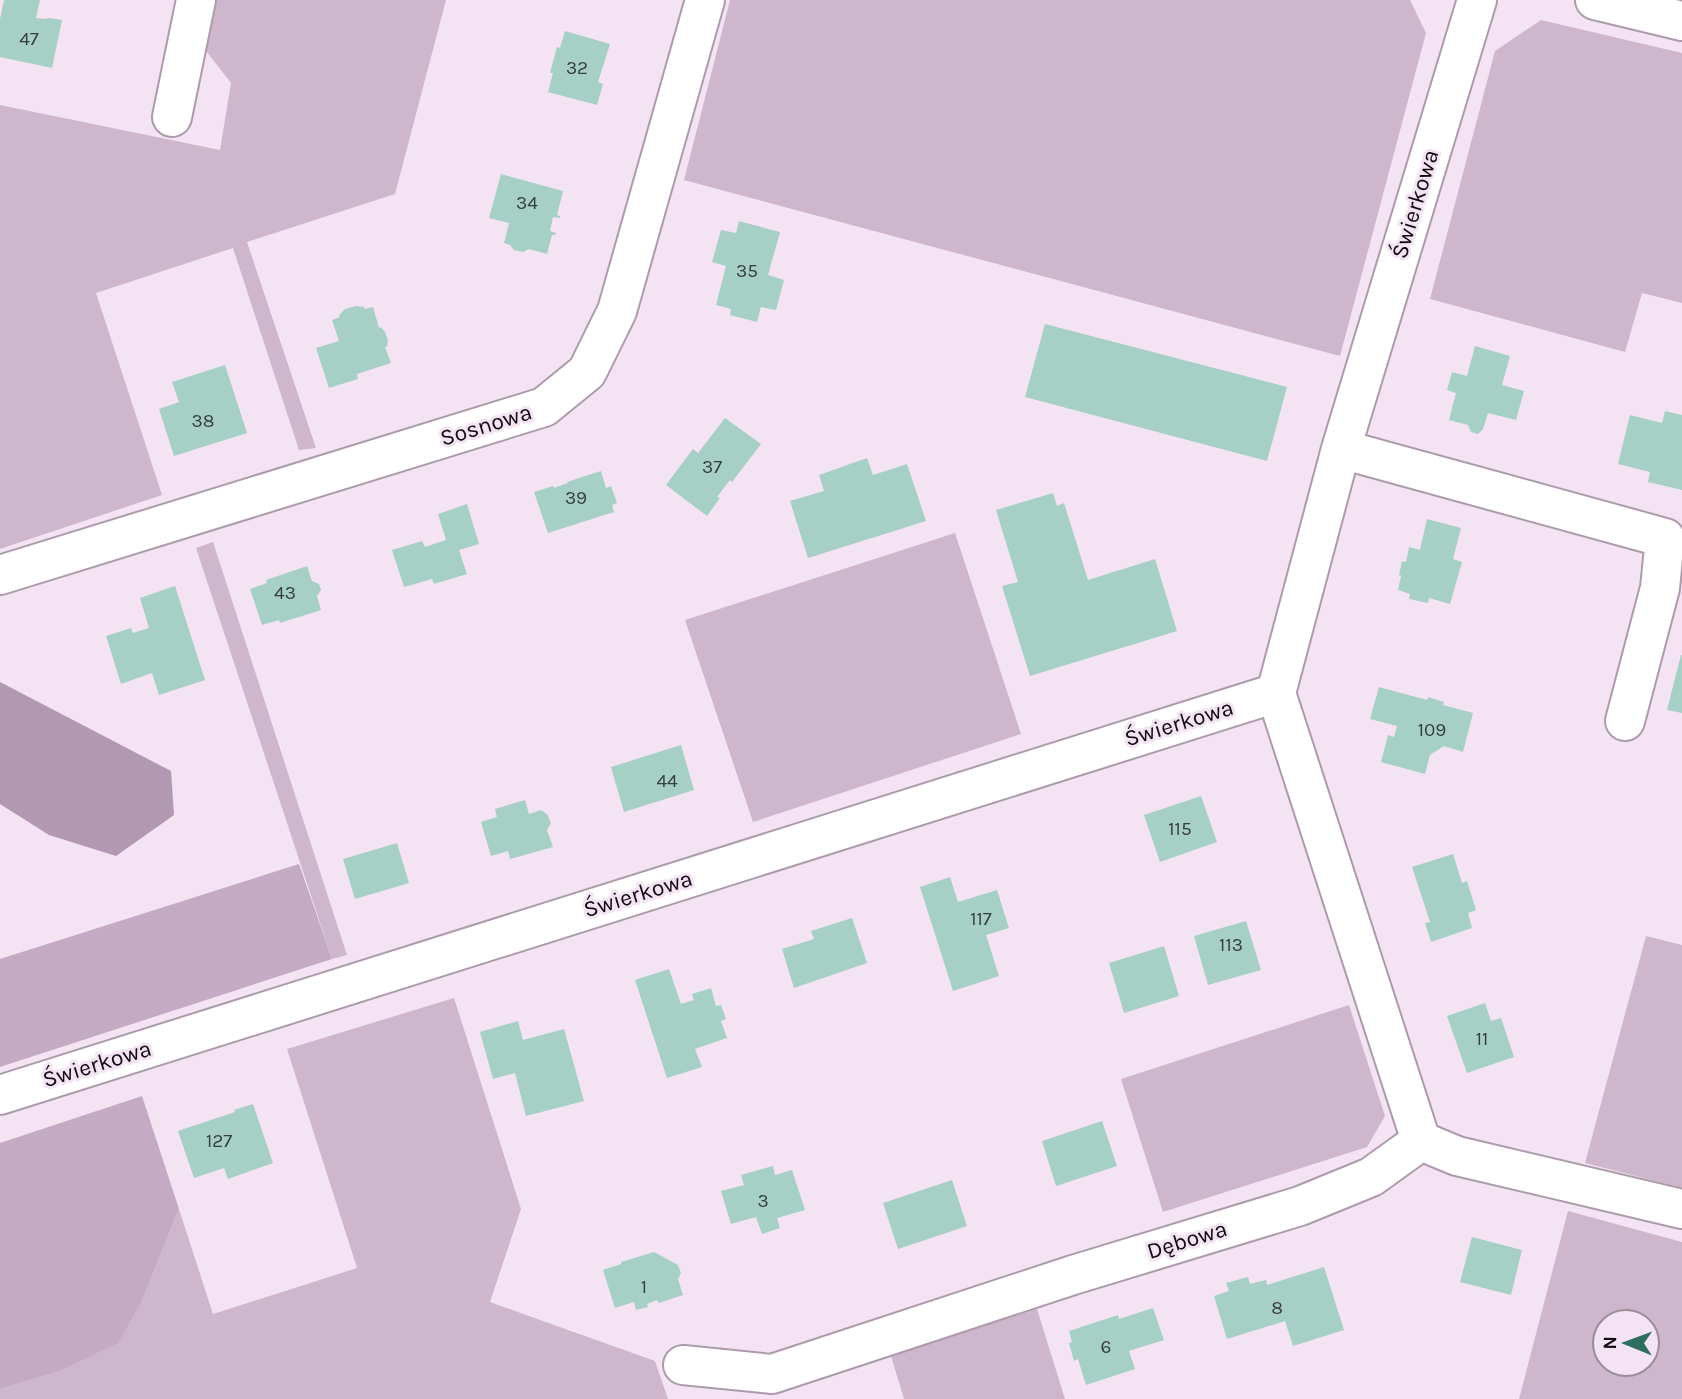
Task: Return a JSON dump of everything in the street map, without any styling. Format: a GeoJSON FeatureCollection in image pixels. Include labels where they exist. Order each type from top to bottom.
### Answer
{"type":"FeatureCollection","features":[{"type":"Feature","properties":{"kind":"street"},"geometry":{"type":"LineString","coordinates":[[172,117],[196,0]]}},
{"type":"Feature","properties":{"kind":"street","name":"Sosnowa"},"geometry":{"type":"LineString","coordinates":[[0,575],[544,407],[587,372],[617,312],[705,0]]}},
{"type":"Feature","properties":{"kind":"street","name":"Świerkowa"},"geometry":{"type":"LineString","coordinates":[[0,1095],[1276,693],[1341,449],[1477,0]]}},
{"type":"Feature","properties":{"kind":"street"},"geometry":{"type":"LineString","coordinates":[[1595,0],[1682,21]]}},
{"type":"Feature","properties":{"kind":"street"},"geometry":{"type":"LineString","coordinates":[[1341,449],[1665,538],[1660,588],[1625,721]]}},
{"type":"Feature","properties":{"kind":"street"},"geometry":{"type":"LineString","coordinates":[[1276,693],[1420,1141],[1457,1156],[1682,1209]]}},
{"type":"Feature","properties":{"kind":"street","name":"Dębowa"},"geometry":{"type":"LineString","coordinates":[[683,1365],[772,1374],[1073,1275],[1300,1206],[1371,1177],[1420,1141]]}},
{"type":"Feature","properties":{"kind":"shaded area"},"geometry":{"type":"Polygon","coordinates":[[[214,0],[446,0],[395,194],[247,242],[316,448],[299,450],[233,248],[96,293],[162,495],[0,549],[0,105],[220,150],[231,83],[203,47],[214,0]]]}},
{"type":"Feature","properties":{"kind":"shaded area"},"geometry":{"type":"Polygon","coordinates":[[[730,0],[1410,0],[1426,33],[1340,356],[684,180],[730,0]]]}},
{"type":"Feature","properties":{"kind":"shaded area"},"geometry":{"type":"Polygon","coordinates":[[[1541,20],[1682,53],[1682,303],[1642,293],[1625,352],[1430,299],[1495,51],[1541,20]]]}},
{"type":"Feature","properties":{"kind":"shaded area"},"geometry":{"type":"Polygon","coordinates":[[[955,533],[1021,734],[753,822],[685,620],[955,533]]]}},
{"type":"Feature","properties":{"kind":"shaded area"},"geometry":{"type":"Polygon","coordinates":[[[213,542],[347,955],[332,959],[196,548],[213,542]]]}},
{"type":"Feature","properties":{"kind":"shaded area"},"geometry":{"type":"Polygon","coordinates":[[[0,682],[171,771],[174,815],[116,856],[49,835],[0,804],[0,682]]]}},
{"type":"Feature","properties":{"kind":"shaded area"},"geometry":{"type":"Polygon","coordinates":[[[299,864],[332,959],[0,1067],[0,959],[299,864]]]}},
{"type":"Feature","properties":{"kind":"shaded area"},"geometry":{"type":"Polygon","coordinates":[[[1646,936],[1682,945],[1682,1188],[1585,1163],[1646,936]]]}},
{"type":"Feature","properties":{"kind":"shaded area"},"geometry":{"type":"Polygon","coordinates":[[[454,998],[521,1209],[490,1302],[655,1361],[668,1399],[0,1399],[0,1389],[57,1372],[143,1299],[179,1209],[213,1314],[357,1268],[287,1049],[454,998]]]}},
{"type":"Feature","properties":{"kind":"shaded area"},"geometry":{"type":"Polygon","coordinates":[[[1349,1005],[1385,1116],[1367,1147],[1163,1212],[1121,1079],[1349,1005]]]}},
{"type":"Feature","properties":{"kind":"shaded area"},"geometry":{"type":"Polygon","coordinates":[[[142,1096],[179,1209],[143,1299],[118,1343],[57,1372],[0,1389],[0,1143],[142,1096]]]}},
{"type":"Feature","properties":{"kind":"shaded area"},"geometry":{"type":"Polygon","coordinates":[[[1568,1211],[1682,1242],[1682,1399],[1519,1399],[1568,1211]]]}},
{"type":"Feature","properties":{"kind":"shaded area"},"geometry":{"type":"Polygon","coordinates":[[[1037,1309],[1065,1399],[904,1399],[891,1356],[1037,1309]]]}},
{"type":"Feature","properties":{"kind":"building"},"geometry":{"type":"Polygon","coordinates":[[[4,0],[40,0],[36,18],[62,20],[52,68],[0,57],[0,19],[4,0]]]}},
{"type":"Feature","properties":{"kind":"building"},"geometry":{"type":"Polygon","coordinates":[[[565,31],[610,44],[598,82],[603,84],[597,105],[548,92],[557,47],[560,48],[565,31]]]}},
{"type":"Feature","properties":{"kind":"building"},"geometry":{"type":"Polygon","coordinates":[[[501,174],[563,191],[557,215],[560,218],[553,217],[550,231],[556,233],[552,235],[547,254],[529,249],[523,252],[514,250],[504,243],[509,223],[489,218],[501,174]]]}},
{"type":"Feature","properties":{"kind":"building"},"geometry":{"type":"Polygon","coordinates":[[[739,221],[780,232],[768,275],[784,280],[776,310],[761,307],[757,322],[730,315],[731,309],[716,305],[726,266],[712,262],[721,230],[736,233],[739,221]]]}},
{"type":"Feature","properties":{"kind":"building"},"geometry":{"type":"Polygon","coordinates":[[[356,306],[365,309],[373,307],[379,328],[385,332],[388,340],[385,347],[391,363],[357,374],[358,379],[329,388],[316,348],[339,341],[332,320],[340,317],[345,309],[356,306]]]}},
{"type":"Feature","properties":{"kind":"building"},"geometry":{"type":"Polygon","coordinates":[[[1045,324],[1287,387],[1267,461],[1025,397],[1045,324]]]}},
{"type":"Feature","properties":{"kind":"building"},"geometry":{"type":"Polygon","coordinates":[[[1475,346],[1510,356],[1502,385],[1524,391],[1516,420],[1488,413],[1483,429],[1478,434],[1471,432],[1468,425],[1449,420],[1456,393],[1447,390],[1452,372],[1467,376],[1475,346]]]}},
{"type":"Feature","properties":{"kind":"building"},"geometry":{"type":"Polygon","coordinates":[[[225,365],[247,433],[174,456],[159,409],[179,402],[172,382],[225,365]]]}},
{"type":"Feature","properties":{"kind":"building"},"geometry":{"type":"Polygon","coordinates":[[[1665,411],[1682,415],[1682,490],[1648,482],[1650,472],[1618,464],[1630,415],[1662,423],[1665,411]]]}},
{"type":"Feature","properties":{"kind":"building"},"geometry":{"type":"Polygon","coordinates":[[[725,418],[761,444],[717,497],[720,498],[707,516],[666,485],[693,449],[698,453],[725,418]]]}},
{"type":"Feature","properties":{"kind":"building"},"geometry":{"type":"Polygon","coordinates":[[[867,458],[873,475],[907,464],[926,521],[808,558],[790,501],[824,491],[819,475],[867,458]]]}},
{"type":"Feature","properties":{"kind":"building"},"geometry":{"type":"Polygon","coordinates":[[[601,471],[606,488],[611,486],[617,503],[612,505],[614,512],[548,533],[534,492],[553,486],[554,488],[601,471]]]}},
{"type":"Feature","properties":{"kind":"building"},"geometry":{"type":"Polygon","coordinates":[[[1053,493],[1057,506],[1064,503],[1088,580],[1155,559],[1177,631],[1030,676],[1002,586],[1018,582],[996,510],[1053,493]]]}},
{"type":"Feature","properties":{"kind":"building"},"geometry":{"type":"Polygon","coordinates":[[[467,504],[479,544],[459,550],[467,574],[434,584],[432,579],[404,587],[392,550],[422,541],[425,547],[446,540],[438,514],[467,504]]]}},
{"type":"Feature","properties":{"kind":"building"},"geometry":{"type":"Polygon","coordinates":[[[1427,519],[1461,528],[1453,559],[1462,562],[1450,604],[1429,598],[1428,603],[1409,599],[1410,594],[1398,590],[1402,561],[1406,562],[1409,547],[1420,550],[1427,519]]]}},
{"type":"Feature","properties":{"kind":"building"},"geometry":{"type":"Polygon","coordinates":[[[307,566],[312,581],[319,584],[321,590],[317,596],[321,610],[280,623],[279,620],[262,625],[250,589],[267,583],[266,580],[307,566]]]}},
{"type":"Feature","properties":{"kind":"building"},"geometry":{"type":"Polygon","coordinates":[[[175,586],[205,680],[159,695],[152,673],[121,684],[106,636],[131,628],[133,633],[149,628],[140,598],[175,586]]]}},
{"type":"Feature","properties":{"kind":"building"},"geometry":{"type":"Polygon","coordinates":[[[1682,655],[1682,713],[1667,710],[1682,655]]]}},
{"type":"Feature","properties":{"kind":"building"},"geometry":{"type":"Polygon","coordinates":[[[1379,687],[1427,700],[1428,697],[1444,702],[1443,705],[1473,713],[1463,752],[1444,746],[1430,755],[1425,774],[1381,762],[1388,735],[1394,737],[1397,726],[1370,719],[1379,687]]]}},
{"type":"Feature","properties":{"kind":"building"},"geometry":{"type":"Polygon","coordinates":[[[681,745],[694,790],[624,812],[611,767],[681,745]]]}},
{"type":"Feature","properties":{"kind":"building"},"geometry":{"type":"Polygon","coordinates":[[[1201,796],[1217,842],[1160,862],[1144,815],[1201,796]]]}},
{"type":"Feature","properties":{"kind":"building"},"geometry":{"type":"Polygon","coordinates":[[[525,800],[529,814],[541,810],[547,814],[551,823],[547,830],[553,847],[510,859],[508,851],[491,856],[481,822],[497,817],[495,809],[525,800]]]}},
{"type":"Feature","properties":{"kind":"building"},"geometry":{"type":"Polygon","coordinates":[[[397,843],[409,883],[355,899],[343,859],[397,843]]]}},
{"type":"Feature","properties":{"kind":"building"},"geometry":{"type":"Polygon","coordinates":[[[1453,854],[1462,883],[1467,881],[1476,910],[1468,913],[1472,928],[1431,942],[1425,923],[1430,922],[1412,867],[1453,854]]]}},
{"type":"Feature","properties":{"kind":"building"},"geometry":{"type":"Polygon","coordinates":[[[950,877],[958,902],[997,890],[1009,928],[986,935],[999,976],[953,991],[920,887],[950,877]]]}},
{"type":"Feature","properties":{"kind":"building"},"geometry":{"type":"Polygon","coordinates":[[[852,918],[867,963],[794,988],[782,949],[814,939],[811,931],[852,918]]]}},
{"type":"Feature","properties":{"kind":"building"},"geometry":{"type":"Polygon","coordinates":[[[1246,921],[1261,970],[1208,985],[1194,936],[1246,921]]]}},
{"type":"Feature","properties":{"kind":"building"},"geometry":{"type":"Polygon","coordinates":[[[1164,946],[1179,996],[1124,1013],[1109,963],[1164,946]]]}},
{"type":"Feature","properties":{"kind":"building"},"geometry":{"type":"Polygon","coordinates":[[[669,969],[681,1004],[694,1000],[692,994],[711,988],[716,1006],[721,1005],[726,1019],[721,1021],[727,1038],[695,1049],[702,1067],[667,1078],[635,980],[669,969]]]}},
{"type":"Feature","properties":{"kind":"building"},"geometry":{"type":"Polygon","coordinates":[[[1485,1003],[1491,1021],[1501,1018],[1514,1057],[1467,1073],[1447,1016],[1485,1003]]]}},
{"type":"Feature","properties":{"kind":"building"},"geometry":{"type":"Polygon","coordinates":[[[518,1021],[523,1040],[564,1029],[584,1101],[526,1116],[515,1073],[493,1079],[480,1032],[518,1021]]]}},
{"type":"Feature","properties":{"kind":"building"},"geometry":{"type":"Polygon","coordinates":[[[253,1104],[273,1163],[228,1179],[224,1168],[194,1178],[178,1131],[253,1104]]]}},
{"type":"Feature","properties":{"kind":"building"},"geometry":{"type":"Polygon","coordinates":[[[1102,1121],[1117,1166],[1056,1186],[1042,1141],[1102,1121]]]}},
{"type":"Feature","properties":{"kind":"building"},"geometry":{"type":"Polygon","coordinates":[[[773,1166],[775,1175],[792,1170],[805,1210],[777,1218],[780,1228],[762,1234],[756,1217],[731,1224],[721,1191],[744,1185],[741,1175],[773,1166]]]}},
{"type":"Feature","properties":{"kind":"building"},"geometry":{"type":"Polygon","coordinates":[[[952,1180],[967,1226],[898,1249],[883,1203],[952,1180]]]}},
{"type":"Feature","properties":{"kind":"building"},"geometry":{"type":"Polygon","coordinates":[[[1472,1237],[1522,1250],[1511,1295],[1460,1282],[1472,1237]]]}},
{"type":"Feature","properties":{"kind":"building"},"geometry":{"type":"Polygon","coordinates":[[[654,1252],[678,1265],[681,1273],[678,1279],[683,1295],[659,1303],[657,1300],[647,1304],[648,1307],[636,1310],[634,1302],[615,1308],[603,1270],[654,1252]]]}},
{"type":"Feature","properties":{"kind":"building"},"geometry":{"type":"Polygon","coordinates":[[[1324,1267],[1344,1330],[1293,1346],[1285,1321],[1227,1339],[1214,1296],[1229,1291],[1226,1283],[1248,1277],[1250,1284],[1266,1280],[1267,1285],[1324,1267]]]}},
{"type":"Feature","properties":{"kind":"building"},"geometry":{"type":"Polygon","coordinates":[[[1153,1308],[1164,1340],[1129,1351],[1135,1369],[1086,1385],[1078,1359],[1074,1361],[1069,1331],[1118,1315],[1119,1319],[1153,1308]]]}}]}
